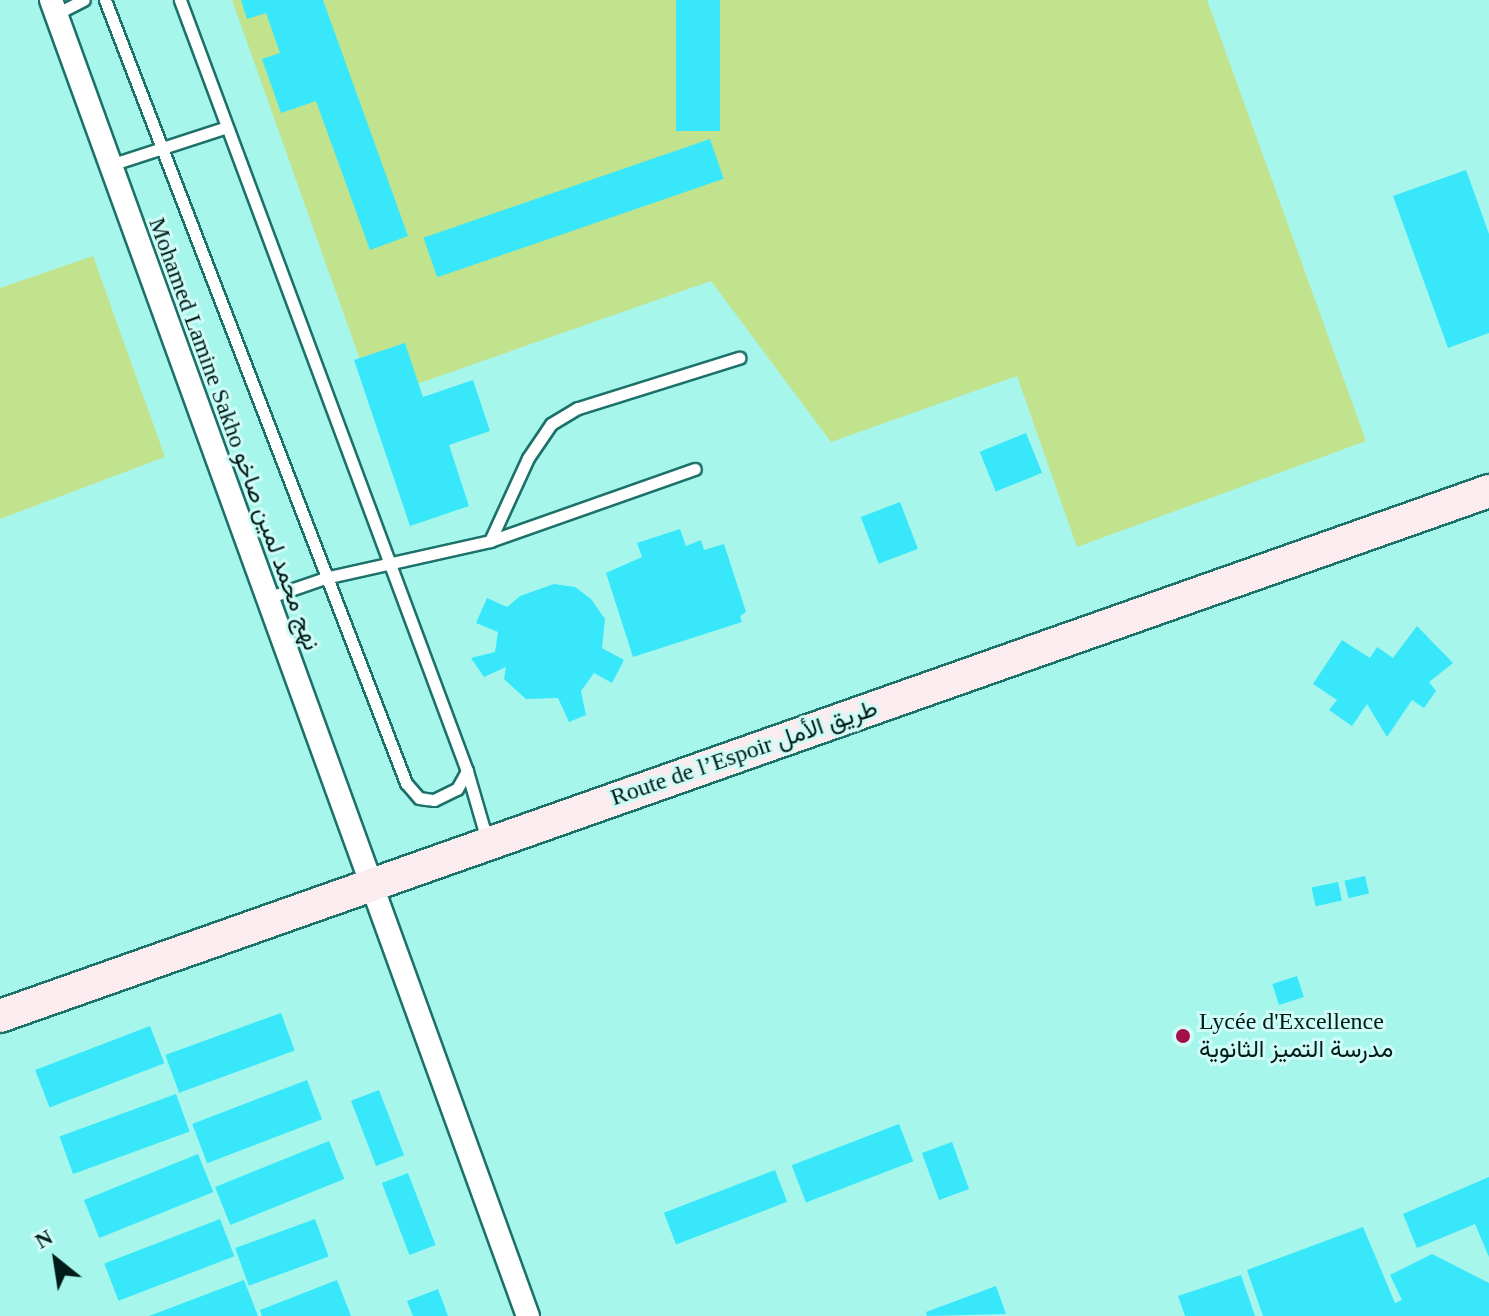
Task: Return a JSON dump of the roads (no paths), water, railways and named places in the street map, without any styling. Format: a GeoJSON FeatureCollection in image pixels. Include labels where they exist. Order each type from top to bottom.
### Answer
{"type":"FeatureCollection","features":[{"type":"Feature","properties":{"kind":"street","name":"Mohamed Lamine Sakho نهج محمد لمين صاخو"},"geometry":{"type":"LineString","coordinates":[[53,7],[369,885],[528,1316]]}},
{"type":"Feature","properties":{"kind":"street","name":"Route de l’Espoir طريق الأمل"},"geometry":{"type":"LineString","coordinates":[[0,1016],[1489,491]]}},
{"type":"Feature","properties":{"kind":"lane"},"geometry":{"type":"LineString","coordinates":[[53,7],[84,0]]}},
{"type":"Feature","properties":{"kind":"lane"},"geometry":{"type":"LineString","coordinates":[[105,0],[159,149],[406,783],[419,798],[434,800],[457,789],[467,771]]}},
{"type":"Feature","properties":{"kind":"lane"},"geometry":{"type":"LineString","coordinates":[[180,0],[224,128],[467,771],[487,843]]}},
{"type":"Feature","properties":{"kind":"lane"},"geometry":{"type":"LineString","coordinates":[[110,165],[224,128]]}},
{"type":"Feature","properties":{"kind":"lane"},"geometry":{"type":"LineString","coordinates":[[490,541],[528,458],[551,424],[578,408],[739,358]]}},
{"type":"Feature","properties":{"kind":"lane"},"geometry":{"type":"LineString","coordinates":[[266,599],[325,578],[430,558],[490,541],[695,469]]}},
{"type":"Feature","properties":{"kind":"place","name":"Lycée d'Excellence مدرسة التميز الثانوية"},"geometry":{"type":"Point","coordinates":[1183,1036]}}]}
